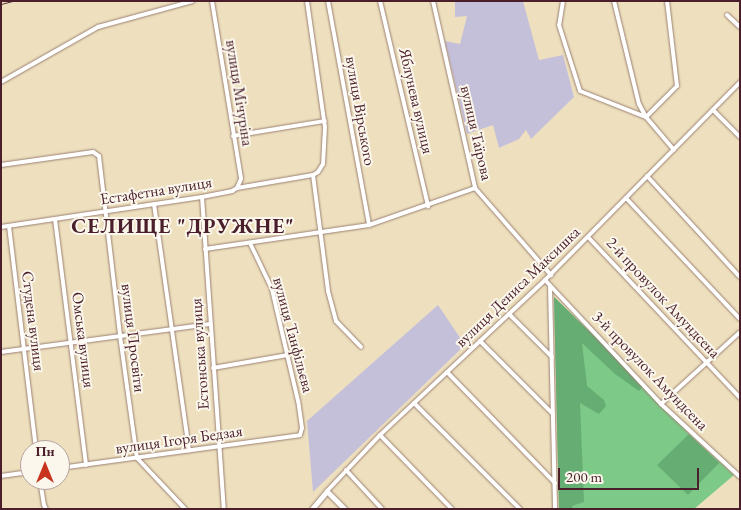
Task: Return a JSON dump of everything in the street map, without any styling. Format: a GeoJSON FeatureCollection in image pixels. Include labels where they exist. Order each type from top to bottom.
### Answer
{"type":"FeatureCollection","features":[{"type":"Feature","properties":{"kind":"street"},"geometry":{"type":"LineString","coordinates":[[1,82],[98,26],[193,1]]}},
{"type":"Feature","properties":{"kind":"street","name":"вулиця Мічуріна"},"geometry":{"type":"LineString","coordinates":[[212,1],[241,179],[237,188]]}},
{"type":"Feature","properties":{"kind":"street"},"geometry":{"type":"LineString","coordinates":[[306,1],[324,121],[323,164],[317,173],[313,175],[328,291],[334,316],[360,347]]}},
{"type":"Feature","properties":{"kind":"street","name":"вулиця Вірського"},"geometry":{"type":"LineString","coordinates":[[328,1],[369,225]]}},
{"type":"Feature","properties":{"kind":"street","name":"Яблунева вулиця"},"geometry":{"type":"LineString","coordinates":[[380,1],[428,206]]}},
{"type":"Feature","properties":{"kind":"street","name":"вулиця Таїрова"},"geometry":{"type":"LineString","coordinates":[[432,1],[475,188],[550,275]]}},
{"type":"Feature","properties":{"kind":"street"},"geometry":{"type":"LineString","coordinates":[[563,1],[559,25],[580,91],[646,117]]}},
{"type":"Feature","properties":{"kind":"street"},"geometry":{"type":"LineString","coordinates":[[614,1],[639,104],[646,117],[674,150]]}},
{"type":"Feature","properties":{"kind":"street"},"geometry":{"type":"LineString","coordinates":[[646,117],[677,86],[667,1]]}},
{"type":"Feature","properties":{"kind":"street"},"geometry":{"type":"LineString","coordinates":[[727,15],[740,27]]}},
{"type":"Feature","properties":{"kind":"street","name":"вулиця Дениса Максишка"},"geometry":{"type":"LineString","coordinates":[[312,509],[346,470],[380,436],[545,280],[740,82]]}},
{"type":"Feature","properties":{"kind":"street"},"geometry":{"type":"LineString","coordinates":[[713,110],[740,137]]}},
{"type":"Feature","properties":{"kind":"street"},"geometry":{"type":"LineString","coordinates":[[233,136],[324,121]]}},
{"type":"Feature","properties":{"kind":"street","name":"вулиця Просвіти"},"geometry":{"type":"LineString","coordinates":[[1,165],[95,152],[99,156],[120,336],[137,458]]}},
{"type":"Feature","properties":{"kind":"street","name":"Естафетна вулиця"},"geometry":{"type":"LineString","coordinates":[[1,226],[202,197],[232,191],[237,188],[313,175]]}},
{"type":"Feature","properties":{"kind":"street"},"geometry":{"type":"LineString","coordinates":[[647,176],[740,277]]}},
{"type":"Feature","properties":{"kind":"street"},"geometry":{"type":"LineString","coordinates":[[206,249],[369,225],[428,206],[475,188]]}},
{"type":"Feature","properties":{"kind":"street","name":"Естонська вулиця"},"geometry":{"type":"LineString","coordinates":[[202,197],[224,509]]}},
{"type":"Feature","properties":{"kind":"street"},"geometry":{"type":"LineString","coordinates":[[626,198],[740,319]]}},
{"type":"Feature","properties":{"kind":"street"},"geometry":{"type":"LineString","coordinates":[[154,204],[189,452]]}},
{"type":"Feature","properties":{"kind":"street","name":"Омська вулиця"},"geometry":{"type":"LineString","coordinates":[[55,219],[86,465]]}},
{"type":"Feature","properties":{"kind":"street","name":"Студена вулиця"},"geometry":{"type":"LineString","coordinates":[[9,226],[35,440]]}},
{"type":"Feature","properties":{"kind":"street","name":"2-й провулок Амундсена"},"geometry":{"type":"LineString","coordinates":[[588,237],[740,398]]}},
{"type":"Feature","properties":{"kind":"street","name":"вулиця Танфільєва"},"geometry":{"type":"LineString","coordinates":[[250,243],[272,289],[298,401],[300,435]]}},
{"type":"Feature","properties":{"kind":"street","name":"3-й провулок Амундсена"},"geometry":{"type":"LineString","coordinates":[[545,280],[661,404],[740,478]]}},
{"type":"Feature","properties":{"kind":"street"},"geometry":{"type":"LineString","coordinates":[[550,286],[555,509]]}},
{"type":"Feature","properties":{"kind":"street"},"geometry":{"type":"LineString","coordinates":[[509,314],[552,357]]}},
{"type":"Feature","properties":{"kind":"street"},"geometry":{"type":"LineString","coordinates":[[1,352],[210,324]]}},
{"type":"Feature","properties":{"kind":"street"},"geometry":{"type":"LineString","coordinates":[[661,404],[740,332]]}},
{"type":"Feature","properties":{"kind":"street"},"geometry":{"type":"LineString","coordinates":[[480,341],[553,414]]}},
{"type":"Feature","properties":{"kind":"street"},"geometry":{"type":"LineString","coordinates":[[214,368],[288,355]]}},
{"type":"Feature","properties":{"kind":"street"},"geometry":{"type":"LineString","coordinates":[[447,372],[554,483]]}},
{"type":"Feature","properties":{"kind":"street"},"geometry":{"type":"LineString","coordinates":[[414,403],[520,509]]}},
{"type":"Feature","properties":{"kind":"street","name":"вулиця Ігоря Бедзая"},"geometry":{"type":"LineString","coordinates":[[70,467],[189,452],[300,435]]}},
{"type":"Feature","properties":{"kind":"street"},"geometry":{"type":"LineString","coordinates":[[380,436],[452,509]]}},
{"type":"Feature","properties":{"kind":"street"},"geometry":{"type":"LineString","coordinates":[[137,458],[185,509]]}},
{"type":"Feature","properties":{"kind":"street"},"geometry":{"type":"LineString","coordinates":[[346,470],[382,509]]}},
{"type":"Feature","properties":{"kind":"street"},"geometry":{"type":"LineString","coordinates":[[1,476],[20,473]]}},
{"type":"Feature","properties":{"kind":"street"},"geometry":{"type":"LineString","coordinates":[[42,490],[46,509]]}},
{"type":"Feature","properties":{"kind":"street"},"geometry":{"type":"LineString","coordinates":[[327,491],[345,509]]}},
{"type":"Feature","properties":{"kind":"shaded area"},"geometry":{"type":"Polygon","coordinates":[[[455,1],[523,1],[539,60],[563,55],[574,97],[531,139],[526,130],[519,139],[499,148],[493,125],[467,134],[445,41],[460,44],[467,16],[455,17],[455,1]]]}},
{"type":"Feature","properties":{"kind":"shaded area"},"geometry":{"type":"Polygon","coordinates":[[[438,305],[465,345],[313,492],[307,421],[438,305]]]}},
{"type":"Feature","properties":{"kind":"green space"},"geometry":{"type":"Polygon","coordinates":[[[554,297],[632,372],[689,434],[734,475],[694,509],[559,509],[554,297]]]}},
{"type":"Feature","properties":{"kind":"green space"},"geometry":{"type":"Polygon","coordinates":[[[554,297],[644,385],[639,391],[615,374],[582,343],[587,386],[604,400],[606,406],[599,414],[580,403],[584,502],[572,506],[573,509],[559,509],[554,297]]]}},
{"type":"Feature","properties":{"kind":"green space"},"geometry":{"type":"Polygon","coordinates":[[[689,434],[719,463],[688,495],[657,465],[689,434]]]}},
{"type":"Feature","properties":{"kind":"tram line"},"geometry":{"type":"LineString","coordinates":[[1,4],[12,1]]}},
{"type":"Feature","properties":{"kind":"district","name":"СЕЛИЩЕ \"ДРУЖНЕ\""},"geometry":{"type":"Point","coordinates":[183,226]}}]}
